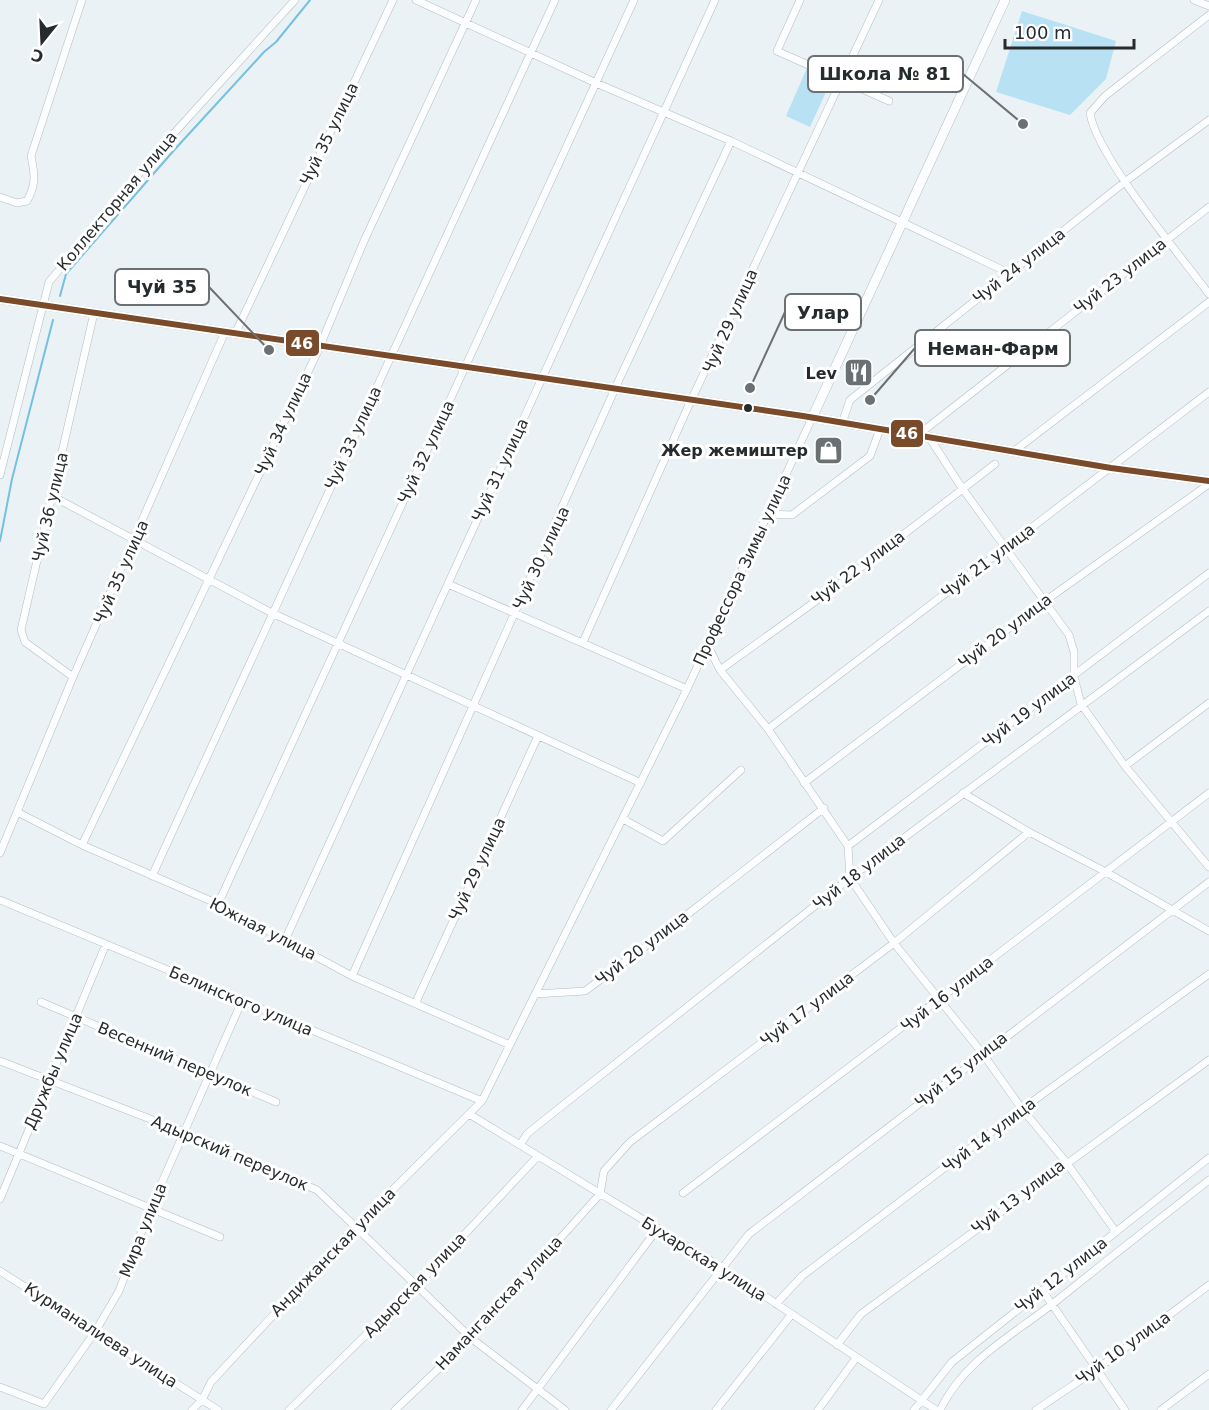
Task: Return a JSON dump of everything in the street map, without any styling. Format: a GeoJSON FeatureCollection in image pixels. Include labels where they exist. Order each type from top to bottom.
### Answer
{"type":"FeatureCollection","features":[{"type":"Feature","properties":{"kind":"street"},"geometry":{"type":"LineString","coordinates":[[0,196],[17,203],[27,201],[34,189],[36,177],[31,156],[82,0]]}},
{"type":"Feature","properties":{"kind":"street","name":"Коллекторная улица"},"geometry":{"type":"LineString","coordinates":[[0,475],[49,282],[156,153],[295,0]]}},
{"type":"Feature","properties":{"kind":"street","name":"Чуй 35 улица"},"geometry":{"type":"LineString","coordinates":[[0,853],[74,677],[230,333],[393,0]]}},
{"type":"Feature","properties":{"kind":"street"},"geometry":{"type":"LineString","coordinates":[[416,0],[596,83],[731,141],[1009,273]]}},
{"type":"Feature","properties":{"kind":"street","name":"Чуй 34 улица"},"geometry":{"type":"LineString","coordinates":[[82,845],[319,346],[476,0]]}},
{"type":"Feature","properties":{"kind":"street","name":"Чуй 33 улица"},"geometry":{"type":"LineString","coordinates":[[152,876],[555,0]]}},
{"type":"Feature","properties":{"kind":"street","name":"Чуй 32 улица"},"geometry":{"type":"LineString","coordinates":[[218,904],[634,0]]}},
{"type":"Feature","properties":{"kind":"street","name":"Чуй 31 улица"},"geometry":{"type":"LineString","coordinates":[[285,940],[715,0]]}},
{"type":"Feature","properties":{"kind":"street"},"geometry":{"type":"LineString","coordinates":[[800,0],[777,51],[889,101]]}},
{"type":"Feature","properties":{"kind":"street","name":"Чуй 29 улица"},"geometry":{"type":"LineString","coordinates":[[583,642],[797,172],[879,0]]}},
{"type":"Feature","properties":{"kind":"street","name":"Профессора Зимы улица"},"geometry":{"type":"LineString","coordinates":[[482,1101],[708,646],[901,220],[1005,0]]}},
{"type":"Feature","properties":{"kind":"street"},"geometry":{"type":"LineString","coordinates":[[1194,0],[1209,6]]}},
{"type":"Feature","properties":{"kind":"street"},"geometry":{"type":"LineString","coordinates":[[1209,15],[1105,96],[1090,113],[1092,128],[1126,181],[1209,294]]}},
{"type":"Feature","properties":{"kind":"street","name":"Чуй 24 улица"},"geometry":{"type":"LineString","coordinates":[[842,423],[850,400],[1126,181],[1209,120]]}},
{"type":"Feature","properties":{"kind":"street","name":"Чуй 30 улица"},"geometry":{"type":"LineString","coordinates":[[352,976],[616,389],[731,141]]}},
{"type":"Feature","properties":{"kind":"street","name":"Чуй 23 улица"},"geometry":{"type":"LineString","coordinates":[[918,435],[1209,207]]}},
{"type":"Feature","properties":{"kind":"street"},"geometry":{"type":"LineString","coordinates":[[0,299],[812,418],[1209,482]]}},
{"type":"Feature","properties":{"kind":"street"},"geometry":{"type":"LineString","coordinates":[[1013,452],[1209,302]]}},
{"type":"Feature","properties":{"kind":"street","name":"Чуй 36 улица"},"geometry":{"type":"LineString","coordinates":[[74,677],[21,637],[94,313]]}},
{"type":"Feature","properties":{"kind":"street","name":"Чуй 21 улица"},"geometry":{"type":"LineString","coordinates":[[768,729],[1209,392]]}},
{"type":"Feature","properties":{"kind":"street"},"geometry":{"type":"LineString","coordinates":[[768,514],[792,514],[870,456],[880,429]]}},
{"type":"Feature","properties":{"kind":"street"},"geometry":{"type":"LineString","coordinates":[[928,437],[962,488],[1069,635],[1074,652],[1074,676],[1081,704],[1125,766],[1209,867]]}},
{"type":"Feature","properties":{"kind":"street","name":"Чуй 22 улица"},"geometry":{"type":"LineString","coordinates":[[720,670],[834,588],[995,465]]}},
{"type":"Feature","properties":{"kind":"street","name":"Чуй 20 улица"},"geometry":{"type":"LineString","coordinates":[[804,783],[1209,482]]}},
{"type":"Feature","properties":{"kind":"street"},"geometry":{"type":"LineString","coordinates":[[52,496],[272,613],[641,783]]}},
{"type":"Feature","properties":{"kind":"street","name":"Чуй 19 улица"},"geometry":{"type":"LineString","coordinates":[[848,846],[1209,573]]}},
{"type":"Feature","properties":{"kind":"street"},"geometry":{"type":"LineString","coordinates":[[448,584],[687,689]]}},
{"type":"Feature","properties":{"kind":"street","name":"Чуй 18 улица"},"geometry":{"type":"LineString","coordinates":[[520,1145],[528,1134],[543,1121],[849,878],[1209,611]]}},
{"type":"Feature","properties":{"kind":"street"},"geometry":{"type":"LineString","coordinates":[[708,646],[720,670],[768,729],[848,846],[849,878],[894,943],[941,1000],[1022,1109],[1066,1162],[1116,1232]]}},
{"type":"Feature","properties":{"kind":"street"},"geometry":{"type":"LineString","coordinates":[[1125,766],[1209,703]]}},
{"type":"Feature","properties":{"kind":"street","name":"Чуй 29 улица"},"geometry":{"type":"LineString","coordinates":[[416,1002],[538,736]]}},
{"type":"Feature","properties":{"kind":"street"},"geometry":{"type":"LineString","coordinates":[[623,819],[663,841],[741,770]]}},
{"type":"Feature","properties":{"kind":"street"},"geometry":{"type":"LineString","coordinates":[[963,793],[1029,832],[1104,871],[1169,911],[1209,931]]}},
{"type":"Feature","properties":{"kind":"street","name":"Чуй 16 улица"},"geometry":{"type":"LineString","coordinates":[[683,1192],[941,1000],[1104,871],[1209,793]]}},
{"type":"Feature","properties":{"kind":"street","name":"Чуй 20 улица"},"geometry":{"type":"LineString","coordinates":[[535,994],[585,991],[824,808]]}},
{"type":"Feature","properties":{"kind":"street","name":"Южная улица"},"geometry":{"type":"LineString","coordinates":[[17,812],[82,845],[218,904],[352,976],[510,1045]]}},
{"type":"Feature","properties":{"kind":"street","name":"Чуй 17 улица"},"geometry":{"type":"LineString","coordinates":[[600,1194],[604,1171],[630,1142],[894,943],[1029,832]]}},
{"type":"Feature","properties":{"kind":"street","name":"Чуй 15 улица"},"geometry":{"type":"LineString","coordinates":[[612,1410],[749,1234],[1209,882]]}},
{"type":"Feature","properties":{"kind":"street","name":"Белинского улица"},"geometry":{"type":"LineString","coordinates":[[0,900],[482,1101]]}},
{"type":"Feature","properties":{"kind":"street","name":"Дружбы улица"},"geometry":{"type":"LineString","coordinates":[[0,1199],[105,944]]}},
{"type":"Feature","properties":{"kind":"street","name":"Чуй 14 улица"},"geometry":{"type":"LineString","coordinates":[[776,1305],[802,1276],[1022,1109],[1209,974]]}},
{"type":"Feature","properties":{"kind":"street","name":"Мира улица"},"geometry":{"type":"LineString","coordinates":[[0,1386],[44,1404],[95,1332],[119,1291],[152,1207],[242,1001]]}},
{"type":"Feature","properties":{"kind":"street","name":"Весенний переулок"},"geometry":{"type":"LineString","coordinates":[[41,1002],[276,1102]]}},
{"type":"Feature","properties":{"kind":"street","name":"Чуй 13 улица"},"geometry":{"type":"LineString","coordinates":[[837,1345],[861,1314],[1066,1162],[1209,1060]]}},
{"type":"Feature","properties":{"kind":"street","name":"Адырский переулок"},"geometry":{"type":"LineString","coordinates":[[0,1061],[184,1132],[317,1190],[357,1225],[471,1338],[565,1410]]}},
{"type":"Feature","properties":{"kind":"street","name":"Андижанская улица"},"geometry":{"type":"LineString","coordinates":[[192,1410],[202,1400],[211,1382],[357,1225],[482,1101]]}},
{"type":"Feature","properties":{"kind":"street","name":"Бухарская улица"},"geometry":{"type":"LineString","coordinates":[[469,1114],[722,1267],[791,1315],[938,1410]]}},
{"type":"Feature","properties":{"kind":"street"},"geometry":{"type":"LineString","coordinates":[[0,1146],[220,1237]]}},
{"type":"Feature","properties":{"kind":"street","name":"Адырская улица"},"geometry":{"type":"LineString","coordinates":[[289,1410],[418,1284],[538,1156]]}},
{"type":"Feature","properties":{"kind":"street","name":"Чуй 12 улица"},"geometry":{"type":"LineString","coordinates":[[914,1410],[952,1362],[1209,1158]]}},
{"type":"Feature","properties":{"kind":"street"},"geometry":{"type":"LineString","coordinates":[[938,1410],[952,1387],[991,1348],[1052,1304],[1209,1180]]}},
{"type":"Feature","properties":{"kind":"street","name":"Наманганская улица"},"geometry":{"type":"LineString","coordinates":[[396,1410],[471,1338],[600,1194]]}},
{"type":"Feature","properties":{"kind":"street"},"geometry":{"type":"LineString","coordinates":[[522,1410],[658,1228]]}},
{"type":"Feature","properties":{"kind":"street","name":"Курманалиева улица"},"geometry":{"type":"LineString","coordinates":[[0,1271],[218,1410]]}},
{"type":"Feature","properties":{"kind":"street","name":"Чуй 10 улица"},"geometry":{"type":"LineString","coordinates":[[1036,1410],[1097,1369],[1209,1285]]}},
{"type":"Feature","properties":{"kind":"street"},"geometry":{"type":"LineString","coordinates":[[1042,1290],[1125,1410]]}},
{"type":"Feature","properties":{"kind":"street"},"geometry":{"type":"LineString","coordinates":[[716,1410],[791,1315]]}},
{"type":"Feature","properties":{"kind":"street"},"geometry":{"type":"LineString","coordinates":[[818,1410],[856,1358]]}},
{"type":"Feature","properties":{"kind":"street"},"geometry":{"type":"LineString","coordinates":[[1161,1410],[1209,1374]]}},
{"type":"Feature","properties":{"kind":"shaded area"},"geometry":{"type":"Polygon","coordinates":[[[1022,11],[1116,41],[1106,79],[1070,115],[996,92],[1022,11]]]}},
{"type":"Feature","properties":{"kind":"shaded area"},"geometry":{"type":"Polygon","coordinates":[[[807,68],[832,79],[810,127],[786,116],[807,68]]]}},
{"type":"Feature","properties":{"kind":"waterway"},"geometry":{"type":"LineString","coordinates":[[60,296],[66,274],[176,148],[264,52],[276,42],[310,0]]}},
{"type":"Feature","properties":{"kind":"waterway"},"geometry":{"type":"LineString","coordinates":[[0,541],[12,479],[53,320]]}},
{"type":"Feature","properties":{"kind":"transit line","name":"46"},"geometry":{"type":"LineString","coordinates":[[0,299],[803,416],[1111,468],[1209,481]]}},
{"type":"Feature","properties":{"kind":"place","name":"Школа № 81"},"geometry":{"type":"Point","coordinates":[1023,124]}},
{"type":"Feature","properties":{"kind":"place","name":"Чуй 35"},"geometry":{"type":"Point","coordinates":[269,350]}},
{"type":"Feature","properties":{"kind":"place","name":"Lev"},"geometry":{"type":"Point","coordinates":[858,373]}},
{"type":"Feature","properties":{"kind":"place","name":"Улар"},"geometry":{"type":"Point","coordinates":[750,388]}},
{"type":"Feature","properties":{"kind":"place","name":"Неман-Фарм"},"geometry":{"type":"Point","coordinates":[870,400]}},
{"type":"Feature","properties":{"kind":"place","name":"Жер жемиштер"},"geometry":{"type":"Point","coordinates":[829,450]}}]}
